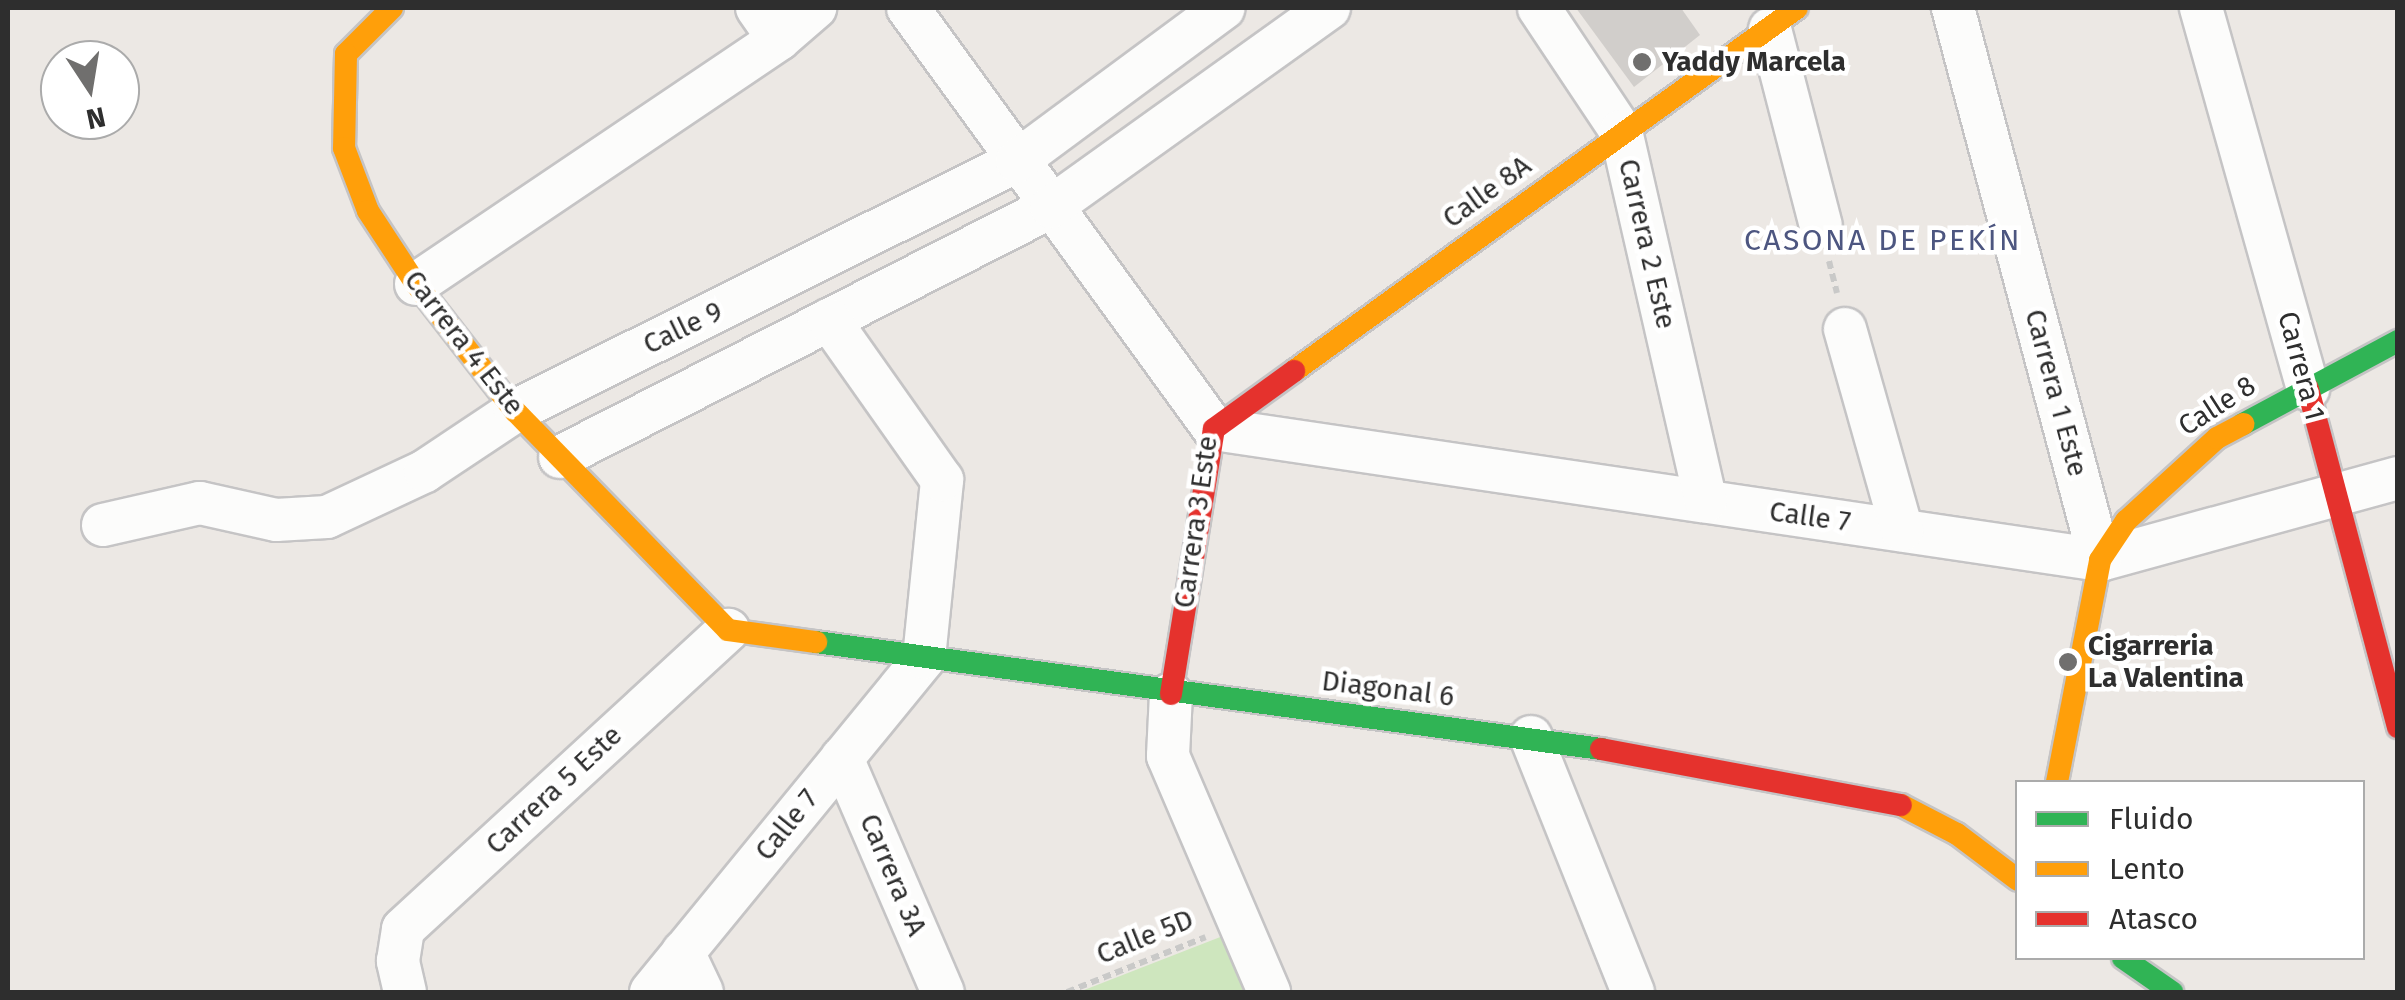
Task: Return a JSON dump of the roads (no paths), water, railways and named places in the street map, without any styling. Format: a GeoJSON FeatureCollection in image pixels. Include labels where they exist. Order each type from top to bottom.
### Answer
{"type":"FeatureCollection","features":[{"type":"Feature","properties":{"kind":"main road","name":"Carrera 4 Este"},"geometry":{"type":"LineString","coordinates":[[392,8],[346,54],[340,108],[344,148],[368,211],[416,284],[516,411],[728,630]]}},
{"type":"Feature","properties":{"kind":"main road","name":"Calle 8A"},"geometry":{"type":"LineString","coordinates":[[1214,429],[1621,130],[1784,18]]}},
{"type":"Feature","properties":{"kind":"main road","name":"Calle 8"},"geometry":{"type":"LineString","coordinates":[[2100,560],[2126,521],[2187,462],[2230,430],[2398,341]]}},
{"type":"Feature","properties":{"kind":"main road","name":"Carrera 1"},"geometry":{"type":"LineString","coordinates":[[2308,389],[2398,727]]}},
{"type":"Feature","properties":{"kind":"main road","name":"Carrera 3 Este"},"geometry":{"type":"LineString","coordinates":[[1171,694],[1214,429]]}},
{"type":"Feature","properties":{"kind":"main road","name":"Carrera 1 Este"},"geometry":{"type":"LineString","coordinates":[[2056,780],[2100,560]]}},
{"type":"Feature","properties":{"kind":"main road","name":"Diagonal 6"},"geometry":{"type":"LineString","coordinates":[[728,630],[1171,694],[1531,736],[1840,789],[1907,807],[1957,834],[2015,878]]}},
{"type":"Feature","properties":{"kind":"main road"},"geometry":{"type":"LineString","coordinates":[[2127,960],[2172,992]]}},
{"type":"Feature","properties":{"kind":"street"},"geometry":{"type":"LineString","coordinates":[[416,284],[768,23],[814,8]]}},
{"type":"Feature","properties":{"kind":"street","name":"Carrera 3 Este"},"geometry":{"type":"LineString","coordinates":[[908,8],[1214,429]]}},
{"type":"Feature","properties":{"kind":"street"},"geometry":{"type":"LineString","coordinates":[[560,457],[1051,206],[1329,8]]}},
{"type":"Feature","properties":{"kind":"street","name":"Carrera 2 Este"},"geometry":{"type":"LineString","coordinates":[[1539,8],[1621,130],[1706,501]]}},
{"type":"Feature","properties":{"kind":"street","name":"Carrera 1 Este"},"geometry":{"type":"LineString","coordinates":[[1952,8],[2100,560]]}},
{"type":"Feature","properties":{"kind":"street","name":"Carrera 1"},"geometry":{"type":"LineString","coordinates":[[2200,8],[2308,389]]}},
{"type":"Feature","properties":{"kind":"street","name":"Calle 9"},"geometry":{"type":"LineString","coordinates":[[103,525],[200,503],[276,520],[326,517],[425,472],[516,411],[1017,161],[1220,9]]}},
{"type":"Feature","properties":{"kind":"street"},"geometry":{"type":"LineString","coordinates":[[1784,18],[1821,226]]}},
{"type":"Feature","properties":{"kind":"street"},"geometry":{"type":"LineString","coordinates":[[828,320],[942,480],[924,658]]}},
{"type":"Feature","properties":{"kind":"street"},"geometry":{"type":"LineString","coordinates":[[1845,329],[1902,530]]}},
{"type":"Feature","properties":{"kind":"street","name":"Calle 7"},"geometry":{"type":"LineString","coordinates":[[1214,429],[2100,560],[2398,478]]}},
{"type":"Feature","properties":{"kind":"street","name":"Carrera 5 Este"},"geometry":{"type":"LineString","coordinates":[[402,977],[403,929],[728,630]]}},
{"type":"Feature","properties":{"kind":"street","name":"Calle 7"},"geometry":{"type":"LineString","coordinates":[[651,992],[924,658]]}},
{"type":"Feature","properties":{"kind":"street","name":"Carrera 3 Este"},"geometry":{"type":"LineString","coordinates":[[1171,694],[1168,756],[1269,992]]}},
{"type":"Feature","properties":{"kind":"street"},"geometry":{"type":"LineString","coordinates":[[1531,736],[1632,992]]}},
{"type":"Feature","properties":{"kind":"street","name":"Carrera 3A"},"geometry":{"type":"LineString","coordinates":[[842,758],[943,992]]}},
{"type":"Feature","properties":{"kind":"street"},"geometry":{"type":"LineString","coordinates":[[684,952],[702,992]]}},
{"type":"Feature","properties":{"kind":"place","name":"Yaddy Marcela"},"geometry":{"type":"Point","coordinates":[1642,62]}},
{"type":"Feature","properties":{"kind":"place","name":"Cigarreria La Valentina"},"geometry":{"type":"Point","coordinates":[2068,662]}},
{"type":"Feature","properties":{"kind":"district","name":"CASONA DE PEKÍN"},"geometry":{"type":"Point","coordinates":[1883,240]}}]}
